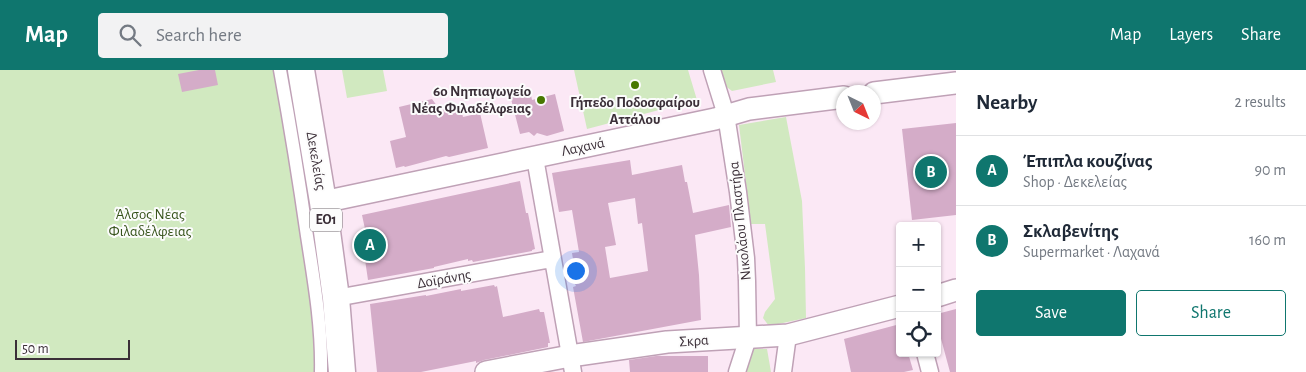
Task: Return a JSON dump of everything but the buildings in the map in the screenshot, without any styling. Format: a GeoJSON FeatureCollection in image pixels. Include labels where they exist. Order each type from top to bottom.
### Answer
{"type":"FeatureCollection","features":[{"type":"Feature","properties":{"kind":"main road","name":"Δεκελείας"},"geometry":{"type":"LineString","coordinates":[[301,70],[324,202],[336,298],[342,372]]}},
{"type":"Feature","properties":{"kind":"street"},"geometry":{"type":"LineString","coordinates":[[280,70],[313,271],[320,336],[320,372]]}},
{"type":"Feature","properties":{"kind":"street","name":"Νικολάου Πλαστήρα"},"geometry":{"type":"LineString","coordinates":[[712,70],[726,115],[746,258],[748,338],[737,372]]}},
{"type":"Feature","properties":{"kind":"street"},"geometry":{"type":"LineString","coordinates":[[881,92],[956,83]]}},
{"type":"Feature","properties":{"kind":"street","name":"Λαχανά"},"geometry":{"type":"LineString","coordinates":[[324,202],[535,158],[749,109],[836,98]]}},
{"type":"Feature","properties":{"kind":"street"},"geometry":{"type":"LineString","coordinates":[[535,158],[572,364]]}},
{"type":"Feature","properties":{"kind":"street","name":"Δοϊράνης"},"geometry":{"type":"LineString","coordinates":[[336,298],[552,259]]}},
{"type":"Feature","properties":{"kind":"street"},"geometry":{"type":"LineString","coordinates":[[941,295],[956,290]]}},
{"type":"Feature","properties":{"kind":"street","name":"Σκρα"},"geometry":{"type":"LineString","coordinates":[[486,372],[572,364],[667,342],[788,335],[896,307]]}},
{"type":"Feature","properties":{"kind":"street"},"geometry":{"type":"LineString","coordinates":[[784,372],[788,335]]}},
{"type":"Feature","properties":{"kind":"street"},"geometry":{"type":"LineString","coordinates":[[926,357],[930,372]]}},
{"type":"Feature","properties":{"kind":"green space","name":"Άλσος Νέας Φιλαδέλφειας"},"geometry":{"type":"Polygon","coordinates":[[[0,70],[277,70],[315,323],[315,372],[0,372],[0,70]]]}},
{"type":"Feature","properties":{"kind":"green space"},"geometry":{"type":"Polygon","coordinates":[[[342,70],[383,70],[387,91],[347,98],[342,70]]]}},
{"type":"Feature","properties":{"kind":"green space","name":"Γήπεδο Ποδοσφαίρου Αττάλου"},"geometry":{"type":"Polygon","coordinates":[[[574,70],[688,70],[697,100],[587,129],[574,70]]]}},
{"type":"Feature","properties":{"kind":"green space"},"geometry":{"type":"Polygon","coordinates":[[[720,70],[773,70],[776,82],[732,91],[724,85],[720,70]]]}},
{"type":"Feature","properties":{"kind":"green space"},"geometry":{"type":"Polygon","coordinates":[[[786,117],[802,201],[806,318],[769,326],[763,318],[765,312],[775,299],[765,224],[751,224],[739,125],[786,117]]]}},
{"type":"Feature","properties":{"kind":"green space"},"geometry":{"type":"Polygon","coordinates":[[[754,349],[767,349],[771,372],[745,372],[754,349]]]}},
{"type":"Feature","properties":{"kind":"place","name":"Γήπεδο Ποδοσφαίρου Αττάλου"},"geometry":{"type":"Point","coordinates":[635,85]}},
{"type":"Feature","properties":{"kind":"place","name":"6ο Νηπιαγωγείο Νέας Φιλαδέλφειας"},"geometry":{"type":"Point","coordinates":[541,100]}},
{"type":"Feature","properties":{"kind":"place","name":"Σκλαβενίτης"},"geometry":{"type":"Point","coordinates":[931,172]}},
{"type":"Feature","properties":{"kind":"place","name":"Έπιπλα κουζίνας"},"geometry":{"type":"Point","coordinates":[370,245]}}]}
